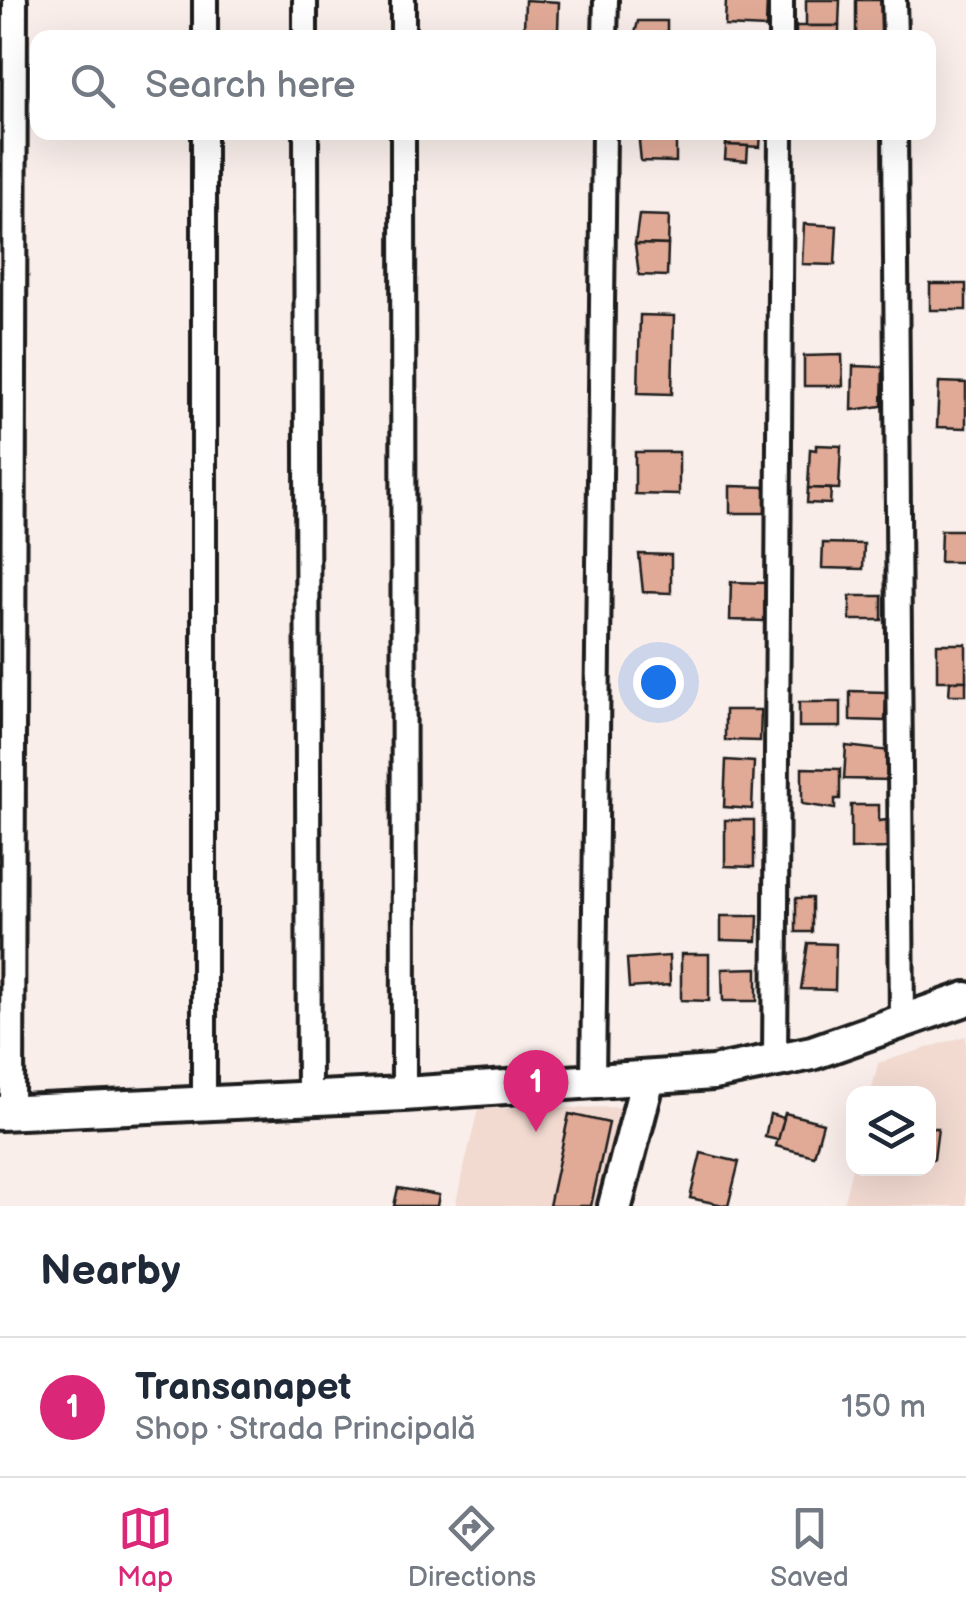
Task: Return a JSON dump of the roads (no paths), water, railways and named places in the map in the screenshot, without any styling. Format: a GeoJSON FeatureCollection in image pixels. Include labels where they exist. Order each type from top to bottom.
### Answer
{"type":"FeatureCollection","features":[{"type":"Feature","properties":{"kind":"main road"},"geometry":{"type":"LineString","coordinates":[[6,1112],[648,1079],[775,1062],[966,999]]}},
{"type":"Feature","properties":{"kind":"main road"},"geometry":{"type":"LineString","coordinates":[[615,1206],[648,1079]]}},
{"type":"Feature","properties":{"kind":"street"},"geometry":{"type":"LineString","coordinates":[[6,1112],[15,0]]}},
{"type":"Feature","properties":{"kind":"street"},"geometry":{"type":"LineString","coordinates":[[204,30],[205,0]]}},
{"type":"Feature","properties":{"kind":"street"},"geometry":{"type":"LineString","coordinates":[[305,0],[305,30]]}},
{"type":"Feature","properties":{"kind":"street"},"geometry":{"type":"LineString","coordinates":[[403,0],[403,30]]}},
{"type":"Feature","properties":{"kind":"street"},"geometry":{"type":"LineString","coordinates":[[605,30],[606,0]]}},
{"type":"Feature","properties":{"kind":"street"},"geometry":{"type":"LineString","coordinates":[[781,0],[781,30]]}},
{"type":"Feature","properties":{"kind":"street"},"geometry":{"type":"LineString","coordinates":[[894,0],[895,30]]}},
{"type":"Feature","properties":{"kind":"street"},"geometry":{"type":"LineString","coordinates":[[204,140],[204,1104]]}},
{"type":"Feature","properties":{"kind":"street"},"geometry":{"type":"LineString","coordinates":[[306,140],[310,1099]]}},
{"type":"Feature","properties":{"kind":"street"},"geometry":{"type":"LineString","coordinates":[[403,140],[404,1094]]}},
{"type":"Feature","properties":{"kind":"street"},"geometry":{"type":"LineString","coordinates":[[593,1082],[604,140]]}},
{"type":"Feature","properties":{"kind":"street"},"geometry":{"type":"LineString","coordinates":[[775,1062],[781,140]]}},
{"type":"Feature","properties":{"kind":"street"},"geometry":{"type":"LineString","coordinates":[[896,140],[902,1022]]}},
{"type":"Feature","properties":{"kind":"place","name":"Transanapet"},"geometry":{"type":"Point","coordinates":[536,1132]}}]}
